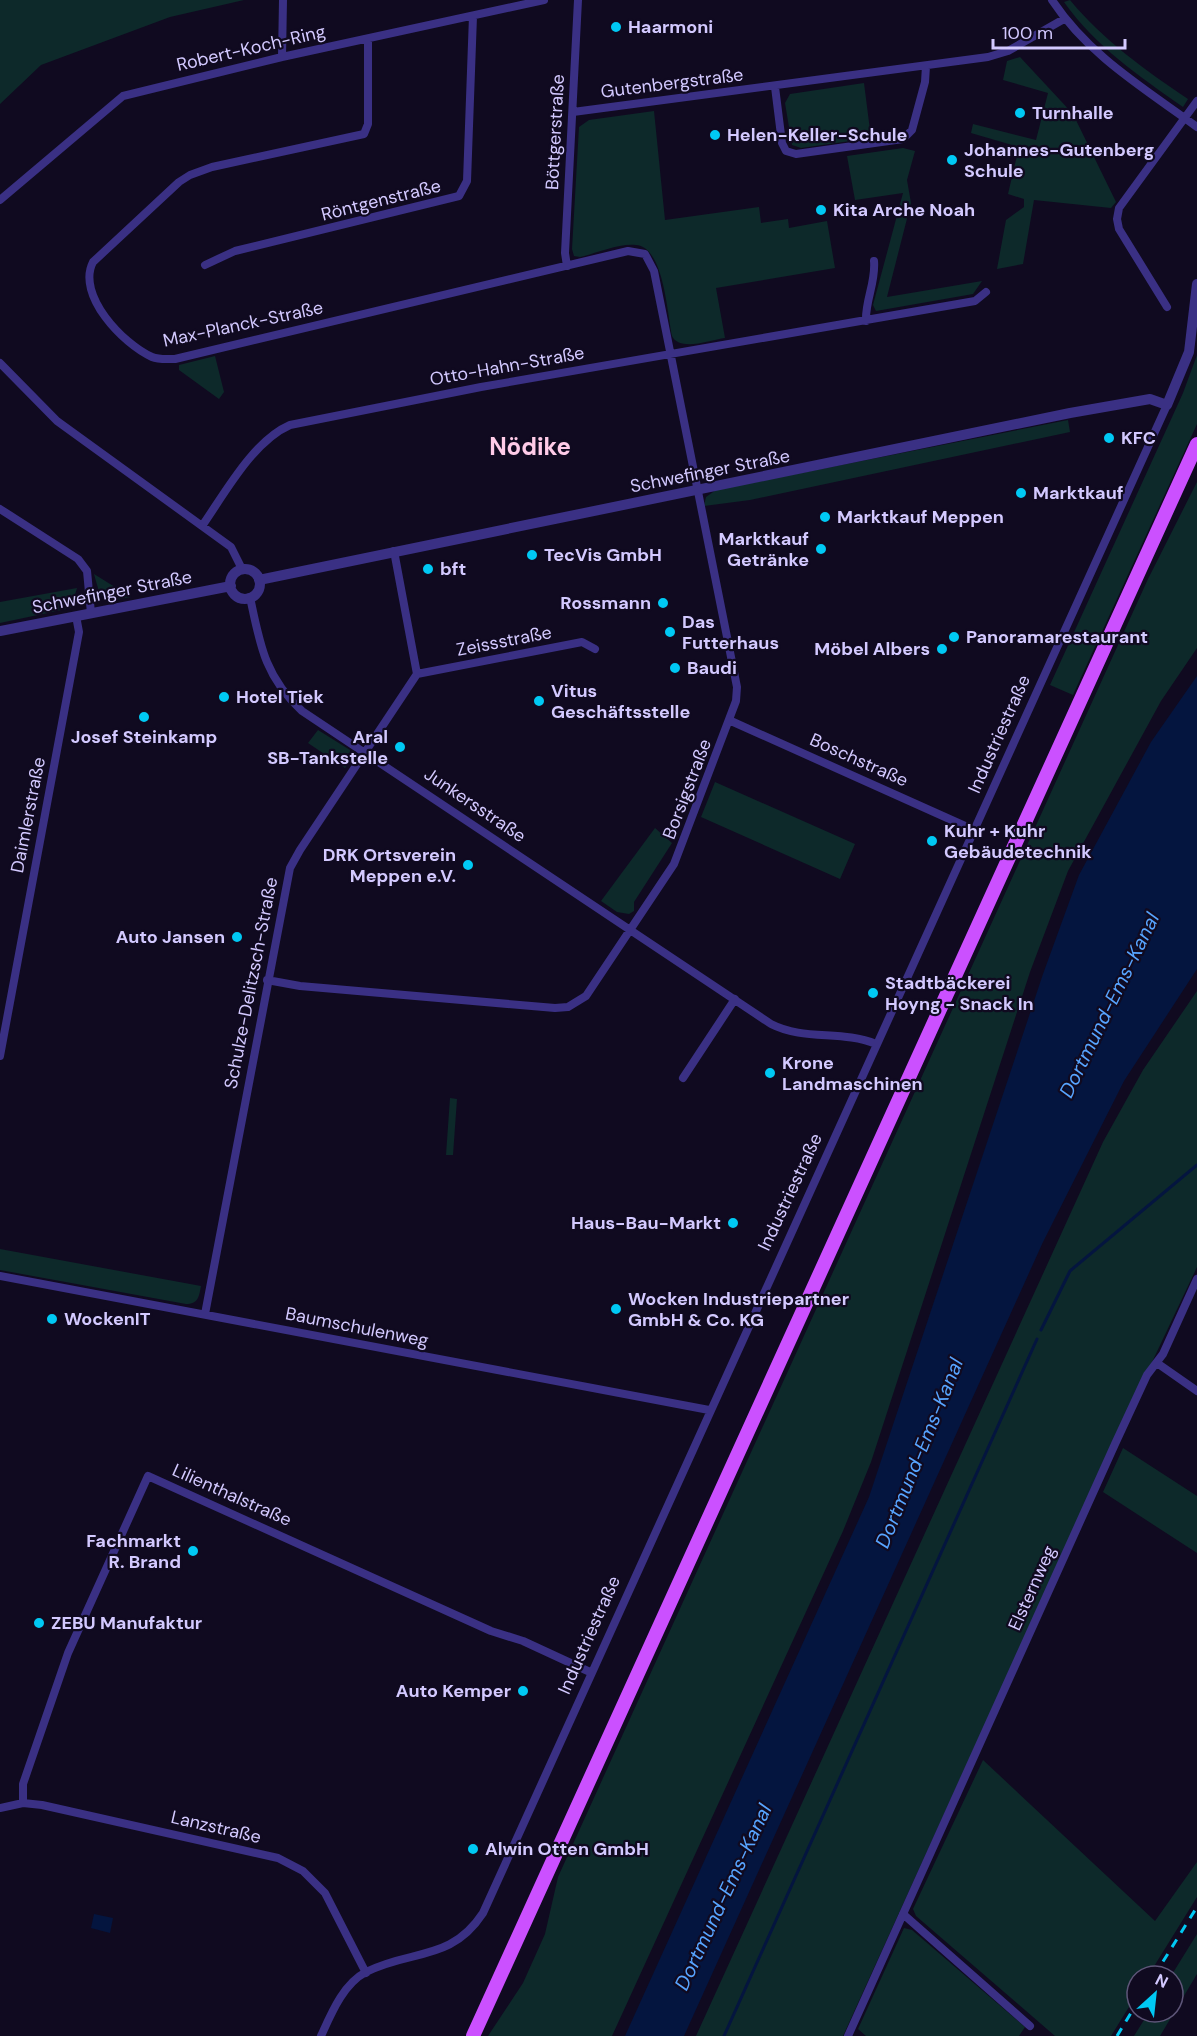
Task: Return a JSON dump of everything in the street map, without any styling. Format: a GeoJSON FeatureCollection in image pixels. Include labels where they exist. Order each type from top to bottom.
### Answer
{"type":"FeatureCollection","features":[{"type":"Feature","properties":{"kind":"main road"},"geometry":{"type":"LineString","coordinates":[[473,2036],[1197,444]]}},
{"type":"Feature","properties":{"kind":"main road"},"geometry":{"type":"LineString","coordinates":[[1166,509],[1197,457]]}},
{"type":"Feature","properties":{"kind":"street"},"geometry":{"type":"LineString","coordinates":[[282,57],[283,0]]}},
{"type":"Feature","properties":{"kind":"street","name":"Robert-Koch-Ring"},"geometry":{"type":"LineString","coordinates":[[0,200],[123,96],[282,57],[544,0]]}},
{"type":"Feature","properties":{"kind":"street","name":"Böttgerstraße"},"geometry":{"type":"LineString","coordinates":[[567,266],[565,253],[578,0]]}},
{"type":"Feature","properties":{"kind":"street"},"geometry":{"type":"LineString","coordinates":[[1052,0],[1064,19],[1108,63],[1197,127]]}},
{"type":"Feature","properties":{"kind":"street","name":"Röntgenstraße"},"geometry":{"type":"LineString","coordinates":[[205,265],[235,251],[459,196],[467,181],[473,16]]}},
{"type":"Feature","properties":{"kind":"street","name":"Gutenbergstraße"},"geometry":{"type":"LineString","coordinates":[[573,112],[988,57],[1008,51],[1064,19]]}},
{"type":"Feature","properties":{"kind":"street","name":"Max-Planck-Straße"},"geometry":{"type":"LineString","coordinates":[[368,39],[368,123],[364,134],[212,167],[190,175],[179,182],[99,254],[88,271],[88,285],[110,324],[152,357],[175,359],[628,251],[645,254]]}},
{"type":"Feature","properties":{"kind":"street"},"geometry":{"type":"LineString","coordinates":[[775,87],[782,142],[786,151],[796,154],[903,139],[908,136],[912,130],[925,82],[926,66]]}},
{"type":"Feature","properties":{"kind":"street"},"geometry":{"type":"LineString","coordinates":[[1167,307],[1119,229],[1117,219],[1119,208],[1197,101]]}},
{"type":"Feature","properties":{"kind":"street","name":"Borsigstraße"},"geometry":{"type":"LineString","coordinates":[[267,980],[300,986],[378,994],[568,1007],[586,996],[674,864],[730,721],[736,701],[737,687],[654,271],[645,254]]}},
{"type":"Feature","properties":{"kind":"street"},"geometry":{"type":"LineString","coordinates":[[866,321],[866,310],[875,271],[874,261]]}},
{"type":"Feature","properties":{"kind":"street","name":"Industriestraße"},"geometry":{"type":"LineString","coordinates":[[321,2036],[342,1996],[366,1972],[439,1951],[457,1941],[472,1929],[492,1893],[709,1410],[1167,405],[1189,352],[1197,284]]}},
{"type":"Feature","properties":{"kind":"street","name":"Otto-Hahn-Straße"},"geometry":{"type":"LineString","coordinates":[[202,526],[262,443],[278,430],[290,425],[670,353],[975,301],[986,292]]}},
{"type":"Feature","properties":{"kind":"street"},"geometry":{"type":"LineString","coordinates":[[0,363],[57,421],[231,547],[238,555],[242,569]]}},
{"type":"Feature","properties":{"kind":"street","name":"Schwefinger Straße"},"geometry":{"type":"LineString","coordinates":[[259,580],[1142,400],[1156,400],[1167,405]]}},
{"type":"Feature","properties":{"kind":"street"},"geometry":{"type":"LineString","coordinates":[[0,509],[78,559],[87,571],[91,613]]}},
{"type":"Feature","properties":{"kind":"street"},"geometry":{"type":"LineString","coordinates":[[394,551],[417,674]]}},
{"type":"Feature","properties":{"kind":"street"},"geometry":{"type":"LineString","coordinates":[[242,569],[255,572],[259,580],[258,591],[250,597],[240,597],[231,586],[232,578],[242,569]]}},
{"type":"Feature","properties":{"kind":"street","name":"Schwefinger Straße"},"geometry":{"type":"LineString","coordinates":[[0,631],[231,586]]}},
{"type":"Feature","properties":{"kind":"street","name":"Junkersstraße"},"geometry":{"type":"LineString","coordinates":[[250,597],[268,668],[282,692],[302,711],[782,1030],[861,1038],[876,1044]]}},
{"type":"Feature","properties":{"kind":"street","name":"Daimlerstraße"},"geometry":{"type":"LineString","coordinates":[[0,1056],[80,632],[76,616]]}},
{"type":"Feature","properties":{"kind":"street","name":"Zeissstraße"},"geometry":{"type":"LineString","coordinates":[[417,674],[582,642],[596,649]]}},
{"type":"Feature","properties":{"kind":"street","name":"Schulze-Delitzsch-Straße"},"geometry":{"type":"LineString","coordinates":[[205,1314],[290,868],[417,674]]}},
{"type":"Feature","properties":{"kind":"street","name":"Boschstraße"},"geometry":{"type":"LineString","coordinates":[[730,721],[974,830]]}},
{"type":"Feature","properties":{"kind":"street"},"geometry":{"type":"LineString","coordinates":[[683,1078],[735,999]]}},
{"type":"Feature","properties":{"kind":"street","name":"Baumschulenweg"},"geometry":{"type":"LineString","coordinates":[[0,1276],[709,1410]]}},
{"type":"Feature","properties":{"kind":"street","name":"Elsternweg"},"geometry":{"type":"LineString","coordinates":[[848,2036],[1115,1444],[1148,1375],[1163,1354],[1197,1279]]}},
{"type":"Feature","properties":{"kind":"street"},"geometry":{"type":"LineString","coordinates":[[1156,1363],[1197,1391]]}},
{"type":"Feature","properties":{"kind":"street","name":"Lilienthalstraße"},"geometry":{"type":"LineString","coordinates":[[23,1803],[23,1784],[68,1653],[148,1476],[490,1631],[523,1641],[591,1672]]}},
{"type":"Feature","properties":{"kind":"street","name":"Lanzstraße"},"geometry":{"type":"LineString","coordinates":[[0,1808],[23,1803],[278,1858],[303,1871],[325,1893],[366,1972]]}},
{"type":"Feature","properties":{"kind":"street"},"geometry":{"type":"LineString","coordinates":[[903,1914],[1030,2026]]}},
{"type":"Feature","properties":{"kind":"green space"},"geometry":{"type":"Polygon","coordinates":[[[0,0],[244,0],[170,17],[41,65],[0,104],[0,0]]]}},
{"type":"Feature","properties":{"kind":"green space"},"geometry":{"type":"Polygon","coordinates":[[[1070,0],[1110,41],[1188,99],[1183,107],[1104,47],[1064,2],[1070,0]]]}},
{"type":"Feature","properties":{"kind":"green space"},"geometry":{"type":"Polygon","coordinates":[[[1020,57],[1073,114],[1116,202],[1111,208],[1034,200],[1023,264],[997,269],[1006,220],[1024,207],[1024,199],[1008,194],[1019,147],[971,133],[973,124],[1036,140],[1048,93],[1003,80],[1007,61],[1020,57]]]}},
{"type":"Feature","properties":{"kind":"green space"},"geometry":{"type":"Polygon","coordinates":[[[864,83],[871,138],[801,148],[792,145],[785,103],[790,94],[864,83]]]}},
{"type":"Feature","properties":{"kind":"green space"},"geometry":{"type":"Polygon","coordinates":[[[654,111],[665,220],[759,207],[761,223],[788,219],[789,228],[827,221],[835,268],[716,288],[725,338],[688,344],[676,341],[672,336],[663,283],[653,257],[645,249],[636,245],[622,245],[580,257],[574,256],[572,249],[579,127],[589,120],[654,111]]]}},
{"type":"Feature","properties":{"kind":"green space"},"geometry":{"type":"Polygon","coordinates":[[[903,148],[915,151],[907,180],[911,203],[887,297],[982,281],[973,294],[876,311],[873,305],[903,193],[855,200],[847,156],[903,148]]]}},
{"type":"Feature","properties":{"kind":"green space"},"geometry":{"type":"Polygon","coordinates":[[[1197,355],[1197,424],[1073,695],[1050,685],[1183,393],[1197,355]]]}},
{"type":"Feature","properties":{"kind":"green space"},"geometry":{"type":"Polygon","coordinates":[[[215,356],[224,392],[219,399],[179,370],[179,365],[215,356]]]}},
{"type":"Feature","properties":{"kind":"green space"},"geometry":{"type":"Polygon","coordinates":[[[1068,420],[1070,432],[750,500],[704,506],[706,497],[716,490],[1068,420]]]}},
{"type":"Feature","properties":{"kind":"green space"},"geometry":{"type":"Polygon","coordinates":[[[1197,482],[1197,648],[1161,701],[1068,871],[1030,972],[871,1462],[843,1531],[612,2036],[488,2036],[523,1983],[545,1934],[558,1877],[1148,579],[1197,482]]]}},
{"type":"Feature","properties":{"kind":"green space"},"geometry":{"type":"Polygon","coordinates":[[[94,574],[131,597],[113,600],[104,598],[94,574]]]}},
{"type":"Feature","properties":{"kind":"green space"},"geometry":{"type":"Polygon","coordinates":[[[77,588],[71,608],[0,623],[0,602],[77,588]]]}},
{"type":"Feature","properties":{"kind":"green space"},"geometry":{"type":"Polygon","coordinates":[[[318,730],[350,750],[350,762],[345,768],[308,743],[318,730]]]}},
{"type":"Feature","properties":{"kind":"green space"},"geometry":{"type":"Polygon","coordinates":[[[715,782],[855,844],[840,879],[701,817],[715,782]]]}},
{"type":"Feature","properties":{"kind":"green space"},"geometry":{"type":"Polygon","coordinates":[[[655,828],[672,843],[634,902],[634,911],[629,914],[617,912],[601,901],[655,828]]]}},
{"type":"Feature","properties":{"kind":"green space"},"geometry":{"type":"Polygon","coordinates":[[[1197,991],[1197,1267],[1092,1489],[843,2036],[696,2036],[1103,1142],[1143,1070],[1197,991]]]}},
{"type":"Feature","properties":{"kind":"green space"},"geometry":{"type":"Polygon","coordinates":[[[450,1098],[457,1099],[453,1155],[446,1155],[450,1098]]]}},
{"type":"Feature","properties":{"kind":"green space"},"geometry":{"type":"Polygon","coordinates":[[[0,1249],[201,1286],[199,1297],[190,1304],[186,1304],[0,1270],[0,1249]]]}},
{"type":"Feature","properties":{"kind":"green space"},"geometry":{"type":"Polygon","coordinates":[[[1123,1448],[1197,1496],[1197,1553],[1103,1492],[1123,1448]]]}},
{"type":"Feature","properties":{"kind":"green space"},"geometry":{"type":"Polygon","coordinates":[[[983,1760],[1155,1921],[1197,1862],[1197,1897],[1155,1964],[1125,1964],[1125,2013],[1111,2036],[1055,2036],[916,1916],[913,1909],[983,1760]]]}},
{"type":"Feature","properties":{"kind":"green space"},"geometry":{"type":"Polygon","coordinates":[[[904,1928],[912,1930],[1025,2027],[1019,2036],[866,2036],[858,2029],[904,1928]]]}},
{"type":"Feature","properties":{"kind":"green space"},"geometry":{"type":"Polygon","coordinates":[[[1197,1934],[1197,1974],[1185,1994],[1185,1964],[1178,1964],[1197,1934]]]}},
{"type":"Feature","properties":{"kind":"green space"},"geometry":{"type":"Polygon","coordinates":[[[1142,2024],[1167,2024],[1160,2036],[1134,2036],[1142,2024]]]}},
{"type":"Feature","properties":{"kind":"water","name":"Dortmund-Ems-Kanal"},"geometry":{"type":"Polygon","coordinates":[[[1197,676],[1197,969],[1124,1081],[1043,1242],[684,2036],[625,2036],[869,1497],[1043,974],[1079,875],[1151,742],[1197,676]]]}},
{"type":"Feature","properties":{"kind":"water"},"geometry":{"type":"Polygon","coordinates":[[[94,1914],[113,1918],[110,1933],[91,1928],[94,1914]]]}},
{"type":"Feature","properties":{"kind":"waterway"},"geometry":{"type":"LineString","coordinates":[[1041,1330],[1070,1271],[1197,1165]]}},
{"type":"Feature","properties":{"kind":"waterway"},"geometry":{"type":"LineString","coordinates":[[724,2036],[1037,1339]]}},
{"type":"Feature","properties":{"kind":"railway"},"geometry":{"type":"LineString","coordinates":[[1161,1964],[1197,1907]]}},
{"type":"Feature","properties":{"kind":"railway"},"geometry":{"type":"LineString","coordinates":[[1117,2036],[1125,2023]]}},
{"type":"Feature","properties":{"kind":"place","name":"Haarmoni"},"geometry":{"type":"Point","coordinates":[616,27]}},
{"type":"Feature","properties":{"kind":"place","name":"Turnhalle"},"geometry":{"type":"Point","coordinates":[1020,113]}},
{"type":"Feature","properties":{"kind":"place","name":"Helen-Keller-Schule"},"geometry":{"type":"Point","coordinates":[715,135]}},
{"type":"Feature","properties":{"kind":"place","name":"Johannes-Gutenberg Schule"},"geometry":{"type":"Point","coordinates":[952,160]}},
{"type":"Feature","properties":{"kind":"place","name":"Kita Arche Noah"},"geometry":{"type":"Point","coordinates":[821,210]}},
{"type":"Feature","properties":{"kind":"place","name":"KFC"},"geometry":{"type":"Point","coordinates":[1109,438]}},
{"type":"Feature","properties":{"kind":"place","name":"Marktkauf"},"geometry":{"type":"Point","coordinates":[1021,493]}},
{"type":"Feature","properties":{"kind":"place","name":"Marktkauf Meppen"},"geometry":{"type":"Point","coordinates":[825,517]}},
{"type":"Feature","properties":{"kind":"place","name":"Marktkauf Getränke"},"geometry":{"type":"Point","coordinates":[821,549]}},
{"type":"Feature","properties":{"kind":"place","name":"TecVis GmbH"},"geometry":{"type":"Point","coordinates":[532,555]}},
{"type":"Feature","properties":{"kind":"place","name":"bft"},"geometry":{"type":"Point","coordinates":[428,569]}},
{"type":"Feature","properties":{"kind":"place","name":"Rossmann"},"geometry":{"type":"Point","coordinates":[663,603]}},
{"type":"Feature","properties":{"kind":"place","name":"Das Futterhaus"},"geometry":{"type":"Point","coordinates":[670,632]}},
{"type":"Feature","properties":{"kind":"place","name":"Panoramarestaurant"},"geometry":{"type":"Point","coordinates":[954,637]}},
{"type":"Feature","properties":{"kind":"place","name":"Möbel Albers"},"geometry":{"type":"Point","coordinates":[942,649]}},
{"type":"Feature","properties":{"kind":"place","name":"Baudi"},"geometry":{"type":"Point","coordinates":[675,668]}},
{"type":"Feature","properties":{"kind":"place","name":"Hotel Tiek"},"geometry":{"type":"Point","coordinates":[224,697]}},
{"type":"Feature","properties":{"kind":"place","name":"Vitus Geschäftsstelle"},"geometry":{"type":"Point","coordinates":[539,701]}},
{"type":"Feature","properties":{"kind":"place","name":"Josef Steinkamp"},"geometry":{"type":"Point","coordinates":[144,717]}},
{"type":"Feature","properties":{"kind":"place","name":"Aral SB-Tankstelle"},"geometry":{"type":"Point","coordinates":[400,747]}},
{"type":"Feature","properties":{"kind":"place","name":"Kuhr + Kuhr Gebäudetechnik"},"geometry":{"type":"Point","coordinates":[932,841]}},
{"type":"Feature","properties":{"kind":"place","name":"DRK Ortsverein Meppen e.V."},"geometry":{"type":"Point","coordinates":[468,865]}},
{"type":"Feature","properties":{"kind":"place","name":"Auto Jansen"},"geometry":{"type":"Point","coordinates":[237,937]}},
{"type":"Feature","properties":{"kind":"place","name":"Stadtbäckerei Hoyng - Snack In"},"geometry":{"type":"Point","coordinates":[873,993]}},
{"type":"Feature","properties":{"kind":"place","name":"Krone Landmaschinen"},"geometry":{"type":"Point","coordinates":[770,1073]}},
{"type":"Feature","properties":{"kind":"place","name":"Haus-Bau-Markt"},"geometry":{"type":"Point","coordinates":[733,1223]}},
{"type":"Feature","properties":{"kind":"place","name":"Wocken Industriepartner GmbH & Co. KG"},"geometry":{"type":"Point","coordinates":[616,1309]}},
{"type":"Feature","properties":{"kind":"place","name":"WockenIT"},"geometry":{"type":"Point","coordinates":[52,1319]}},
{"type":"Feature","properties":{"kind":"place","name":"Fachmarkt R. Brand"},"geometry":{"type":"Point","coordinates":[193,1551]}},
{"type":"Feature","properties":{"kind":"place","name":"ZEBU Manufaktur"},"geometry":{"type":"Point","coordinates":[39,1623]}},
{"type":"Feature","properties":{"kind":"place","name":"Auto Kemper"},"geometry":{"type":"Point","coordinates":[523,1691]}},
{"type":"Feature","properties":{"kind":"place","name":"Alwin Otten GmbH"},"geometry":{"type":"Point","coordinates":[473,1849]}},
{"type":"Feature","properties":{"kind":"district","name":"Nödike"},"geometry":{"type":"Point","coordinates":[530,447]}}]}
